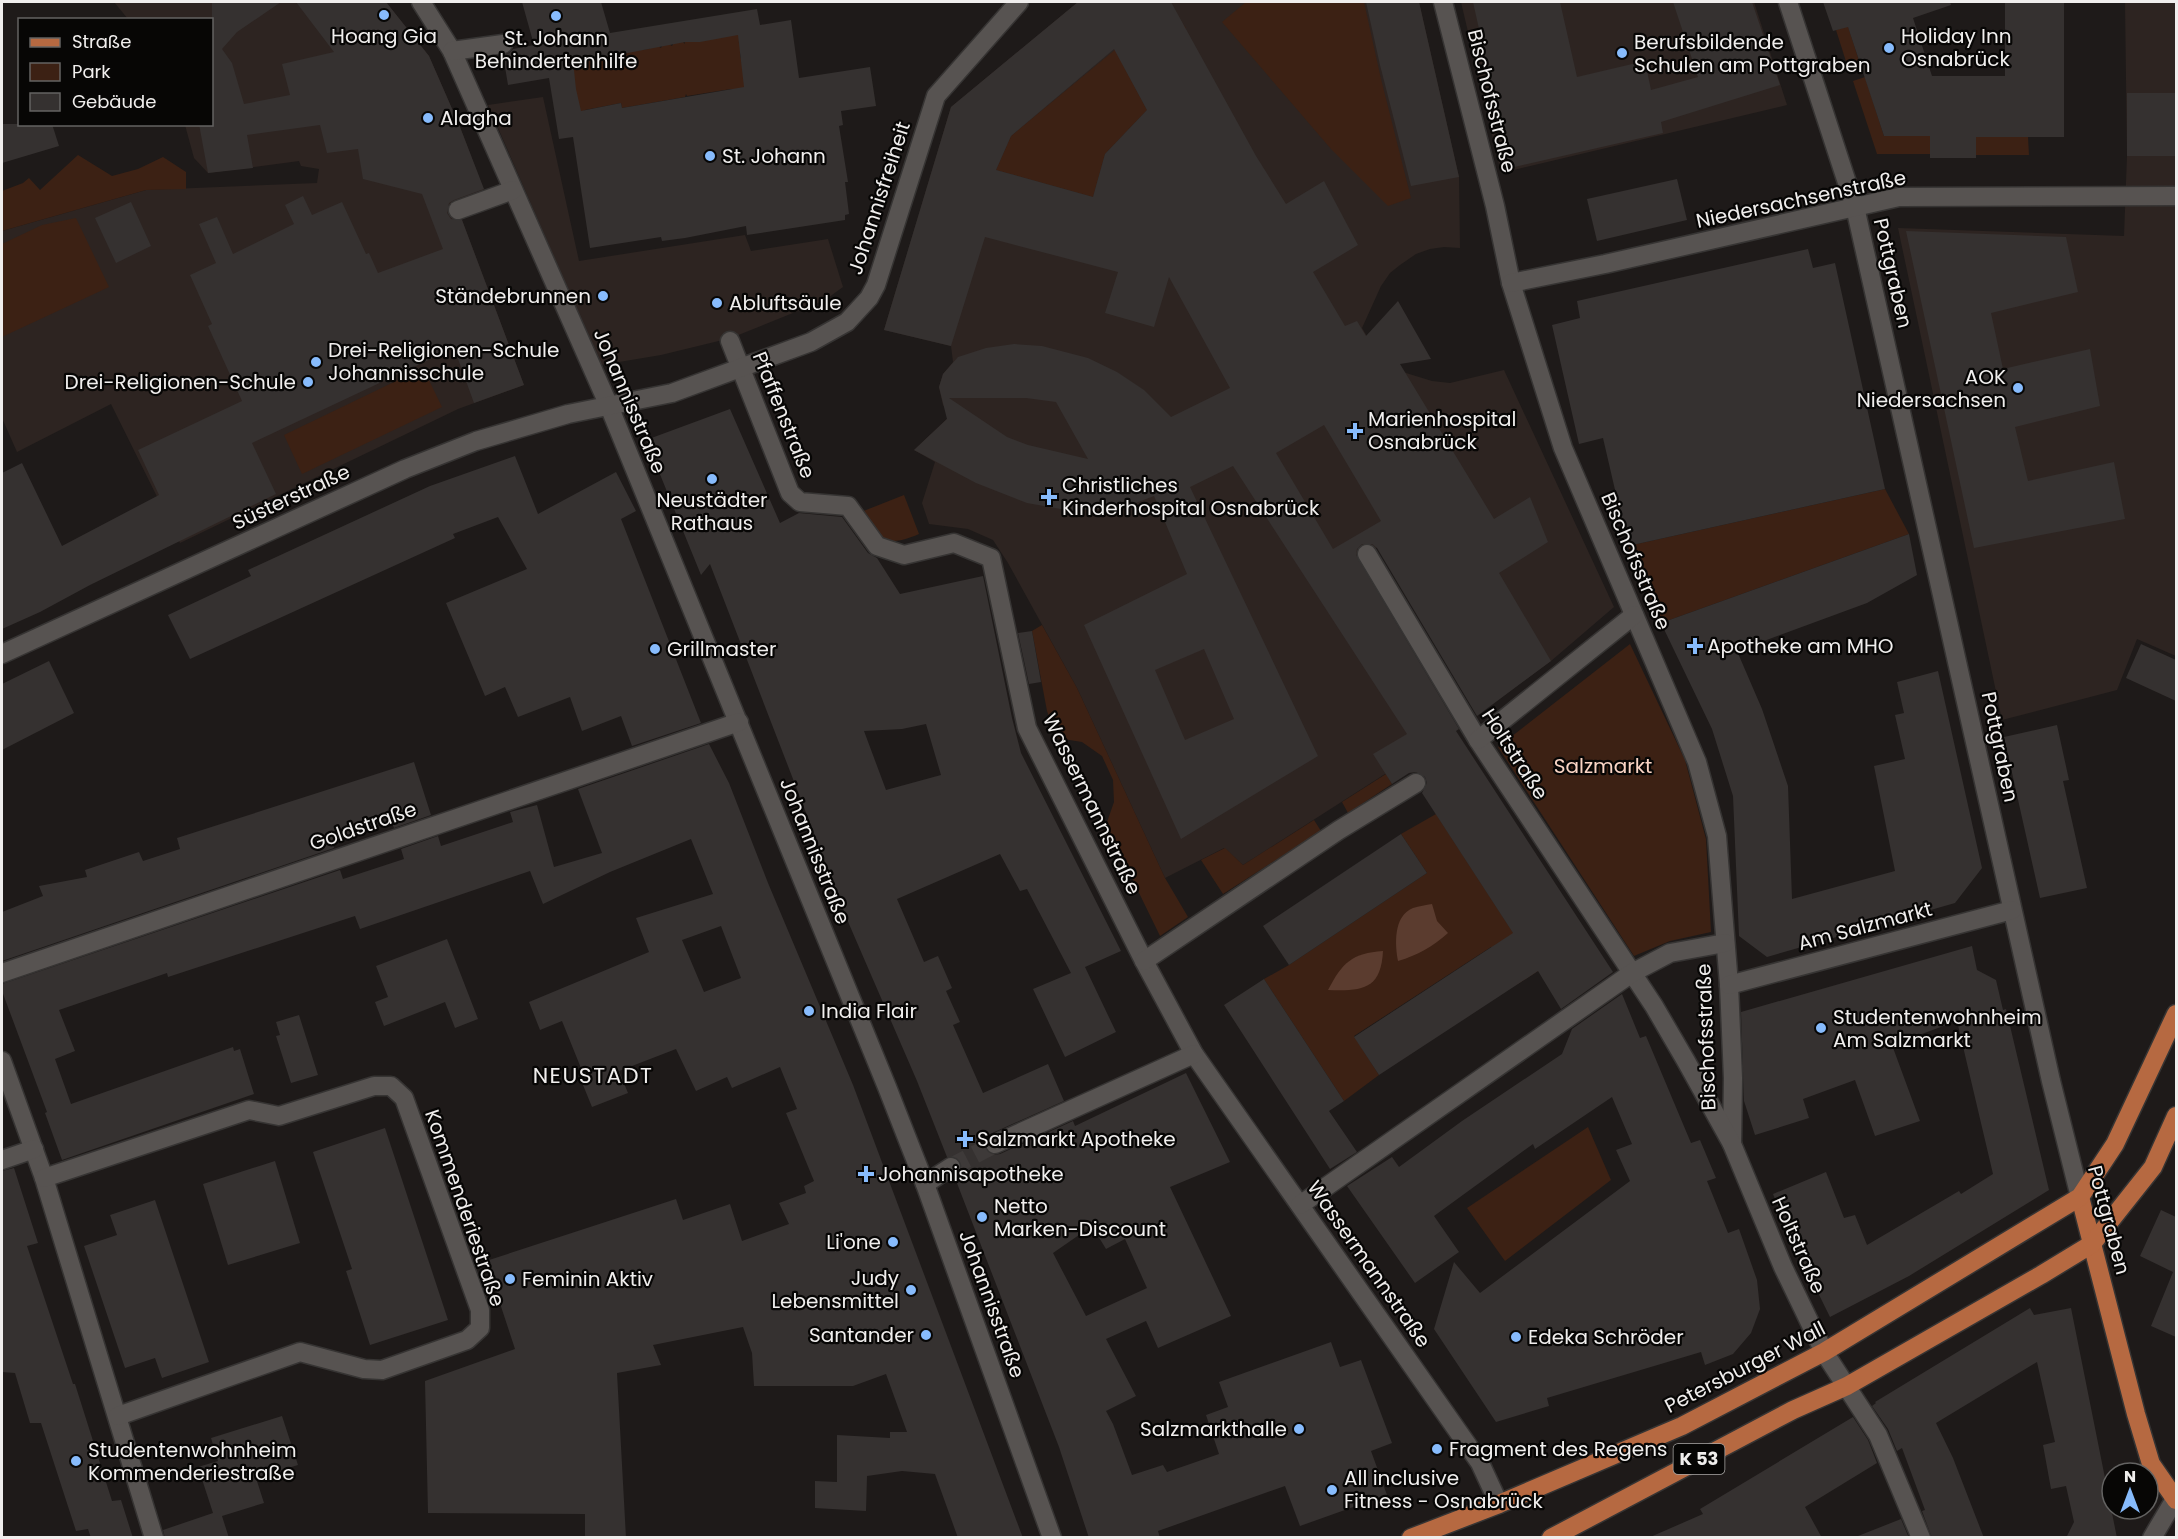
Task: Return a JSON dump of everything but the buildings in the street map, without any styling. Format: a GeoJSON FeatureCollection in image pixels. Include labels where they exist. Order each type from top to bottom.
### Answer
{"type":"FeatureCollection","features":[{"type":"Feature","properties":{"kind":"main road"},"geometry":{"type":"LineString","coordinates":[[2080,1197],[2115,1144],[2176,1014]]}},
{"type":"Feature","properties":{"kind":"main road"},"geometry":{"type":"LineString","coordinates":[[2092,1244],[2153,1167],[2176,1116]]}},
{"type":"Feature","properties":{"kind":"main road","name":"Pottgraben"},"geometry":{"type":"LineString","coordinates":[[2080,1197],[2151,1464],[2176,1499]]}},
{"type":"Feature","properties":{"kind":"main road","name":"Petersburger Wall"},"geometry":{"type":"LineString","coordinates":[[1411,1538],[1499,1504],[1682,1426],[1824,1353],[2080,1197]]}},
{"type":"Feature","properties":{"kind":"main road","name":"K 53"},"geometry":{"type":"LineString","coordinates":[[1551,1538],[1793,1410],[1847,1386],[2092,1244]]}},
{"type":"Feature","properties":{"kind":"street","name":"Johannisstraße"},"geometry":{"type":"LineString","coordinates":[[421,2],[452,51],[609,406],[739,722],[925,1184],[1052,1538]]}},
{"type":"Feature","properties":{"kind":"street","name":"Johannisfreiheit"},"geometry":{"type":"LineString","coordinates":[[609,406],[672,393],[811,342],[839,328],[860,310],[869,298],[880,273],[936,96],[1018,2]]}},
{"type":"Feature","properties":{"kind":"street","name":"Bischofsstraße"},"geometry":{"type":"LineString","coordinates":[[1443,2],[1495,206],[1511,283],[1563,448],[1697,762],[1717,836],[1729,985],[1733,1078],[1732,1144]]}},
{"type":"Feature","properties":{"kind":"street","name":"Pottgraben"},"geometry":{"type":"LineString","coordinates":[[1788,2],[1855,207],[2012,910],[2080,1197]]}},
{"type":"Feature","properties":{"kind":"street"},"geometry":{"type":"LineString","coordinates":[[452,51],[502,44]]}},
{"type":"Feature","properties":{"kind":"street"},"geometry":{"type":"LineString","coordinates":[[458,210],[513,190]]}},
{"type":"Feature","properties":{"kind":"street","name":"Niedersachsenstraße"},"geometry":{"type":"LineString","coordinates":[[1511,283],[1899,197],[2176,196]]}},
{"type":"Feature","properties":{"kind":"street","name":"Pfaffenstraße"},"geometry":{"type":"LineString","coordinates":[[730,341],[790,493],[800,502],[848,506],[877,546],[904,555],[954,543],[991,558]]}},
{"type":"Feature","properties":{"kind":"street","name":"Süsterstraße"},"geometry":{"type":"LineString","coordinates":[[2,654],[405,469],[476,441],[568,414],[609,406]]}},
{"type":"Feature","properties":{"kind":"street","name":"Holtstraße"},"geometry":{"type":"LineString","coordinates":[[1367,554],[1478,740],[1654,1006],[1732,1144],[1783,1268],[1824,1353],[1878,1435],[1921,1538]]}},
{"type":"Feature","properties":{"kind":"street","name":"Wassermannstraße"},"geometry":{"type":"LineString","coordinates":[[991,558],[1027,728],[1144,961],[1194,1054],[1480,1463],[1499,1504]]}},
{"type":"Feature","properties":{"kind":"street"},"geometry":{"type":"LineString","coordinates":[[1478,740],[1634,615]]}},
{"type":"Feature","properties":{"kind":"street","name":"Goldstraße"},"geometry":{"type":"LineString","coordinates":[[2,973],[739,722]]}},
{"type":"Feature","properties":{"kind":"street"},"geometry":{"type":"LineString","coordinates":[[1144,961],[1340,830],[1416,783]]}},
{"type":"Feature","properties":{"kind":"street","name":"Am Salzmarkt"},"geometry":{"type":"LineString","coordinates":[[1729,985],[2012,910]]}},
{"type":"Feature","properties":{"kind":"street"},"geometry":{"type":"LineString","coordinates":[[1300,1205],[1632,973],[1670,953],[1725,943]]}},
{"type":"Feature","properties":{"kind":"street"},"geometry":{"type":"LineString","coordinates":[[995,1144],[1194,1054]]}},
{"type":"Feature","properties":{"kind":"street"},"geometry":{"type":"LineString","coordinates":[[2,1060],[44,1178],[154,1538]]}},
{"type":"Feature","properties":{"kind":"street","name":"Kommenderiestraße"},"geometry":{"type":"LineString","coordinates":[[44,1178],[249,1110],[279,1116],[374,1086],[391,1086],[404,1098],[480,1310],[480,1328],[467,1340],[382,1370],[364,1370],[300,1352],[118,1416]]}},
{"type":"Feature","properties":{"kind":"street"},"geometry":{"type":"LineString","coordinates":[[2,1160],[34,1149]]}},
{"type":"Feature","properties":{"kind":"street"},"geometry":{"type":"LineString","coordinates":[[925,1184],[951,1167]]}},
{"type":"Feature","properties":{"kind":"street"},"geometry":{"type":"LineString","coordinates":[[2152,1538],[2176,1499]]}},
{"type":"Feature","properties":{"kind":"shaded area"},"geometry":{"type":"Polygon","coordinates":[[[114,2],[386,2],[429,56],[460,127],[485,193],[456,204],[524,385],[458,409],[180,543],[111,404],[17,452],[2,418],[2,231],[146,190],[317,183],[319,169],[301,166],[299,161],[208,173],[194,158],[185,126],[213,126],[213,18],[127,18],[114,2]]]}},
{"type":"Feature","properties":{"kind":"shaded area","name":"Marienhospital Osnabrück"},"geometry":{"type":"Polygon","coordinates":[[[1078,2],[1419,2],[1459,177],[1460,248],[1444,247],[1416,254],[1390,273],[1381,286],[1362,328],[1376,351],[1406,373],[1432,381],[1450,383],[1504,370],[1614,607],[1551,661],[1488,707],[1385,542],[1355,562],[1425,763],[1385,774],[1243,865],[1224,848],[1165,878],[1077,688],[993,540],[968,529],[929,524],[922,503],[935,462],[914,450],[952,414],[943,405],[939,387],[943,374],[953,362],[951,346],[884,330],[951,107],[1078,2]]]}},
{"type":"Feature","properties":{"kind":"shaded area","name":"Berufsbildende Schulen am Pottgraben"},"geometry":{"type":"Polygon","coordinates":[[[1461,2],[1754,2],[1787,105],[1501,173],[1461,2]]]}},
{"type":"Feature","properties":{"kind":"shaded area"},"geometry":{"type":"Polygon","coordinates":[[[2125,2],[2176,2],[2176,656],[2137,639],[2117,690],[2002,720],[1898,228],[2124,236],[2127,156],[2125,2]]]}},
{"type":"Feature","properties":{"kind":"shaded area"},"geometry":{"type":"Polygon","coordinates":[[[543,97],[579,261],[745,235],[751,251],[828,239],[843,287],[825,300],[731,338],[661,355],[601,365],[488,105],[543,97]]]}},
{"type":"Feature","properties":{"kind":"shaded area"},"geometry":{"type":"Polygon","coordinates":[[[1432,904],[1437,921],[1448,933],[1424,950],[1398,961],[1396,939],[1402,917],[1413,908],[1432,904]]]}},
{"type":"Feature","properties":{"kind":"shaded area"},"geometry":{"type":"Polygon","coordinates":[[[1383,951],[1378,974],[1368,986],[1351,990],[1328,990],[1343,966],[1349,961],[1363,954],[1383,951]]]}},
{"type":"Feature","properties":{"kind":"green space"},"geometry":{"type":"Polygon","coordinates":[[[1246,2],[1364,2],[1411,198],[1388,206],[1331,149],[1222,22],[1246,2]]]}},
{"type":"Feature","properties":{"kind":"green space"},"geometry":{"type":"Polygon","coordinates":[[[1168,6],[1186,28],[1122,63],[1147,110],[1105,154],[1093,197],[996,170],[1011,136],[1168,6]]]}},
{"type":"Feature","properties":{"kind":"green space"},"geometry":{"type":"Polygon","coordinates":[[[1848,26],[1862,70],[1850,74],[1836,30],[1848,26]]]}},
{"type":"Feature","properties":{"kind":"green space"},"geometry":{"type":"Polygon","coordinates":[[[740,31],[742,41],[738,42],[742,43],[740,55],[749,91],[731,89],[687,96],[686,94],[685,97],[622,108],[621,103],[585,110],[576,116],[567,59],[650,49],[649,46],[659,44],[660,48],[661,44],[670,42],[671,46],[673,42],[682,41],[685,44],[684,40],[740,31]]]}},
{"type":"Feature","properties":{"kind":"green space"},"geometry":{"type":"Polygon","coordinates":[[[1865,77],[1884,136],[1931,136],[1930,154],[1877,154],[1853,81],[1865,77]]]}},
{"type":"Feature","properties":{"kind":"green space"},"geometry":{"type":"Polygon","coordinates":[[[1976,137],[2028,137],[2029,155],[1976,155],[1976,137]]]}},
{"type":"Feature","properties":{"kind":"green space"},"geometry":{"type":"Polygon","coordinates":[[[78,155],[112,176],[138,169],[163,157],[186,172],[186,189],[146,190],[2,231],[2,191],[23,183],[29,178],[40,190],[78,155]]]}},
{"type":"Feature","properties":{"kind":"green space"},"geometry":{"type":"Polygon","coordinates":[[[76,218],[109,287],[2,337],[2,244],[42,225],[76,218]]]}},
{"type":"Feature","properties":{"kind":"green space"},"geometry":{"type":"Polygon","coordinates":[[[423,368],[442,407],[302,474],[284,435],[423,368]]]}},
{"type":"Feature","properties":{"kind":"green space"},"geometry":{"type":"Polygon","coordinates":[[[1885,489],[1909,534],[1661,623],[1628,546],[1885,489]]]}},
{"type":"Feature","properties":{"kind":"green space"},"geometry":{"type":"Polygon","coordinates":[[[904,495],[919,534],[898,541],[885,539],[879,535],[861,512],[904,495]]]}},
{"type":"Feature","properties":{"kind":"green space"},"geometry":{"type":"Polygon","coordinates":[[[1042,625],[1077,688],[1165,878],[1188,917],[1160,936],[1106,825],[1114,802],[1113,780],[1102,756],[1082,742],[1057,738],[1047,711],[1032,631],[1042,625]]]}},
{"type":"Feature","properties":{"kind":"green space","name":"Salzmarkt"},"geometry":{"type":"Polygon","coordinates":[[[1630,644],[1685,760],[1706,839],[1711,932],[1670,941],[1634,956],[1498,747],[1630,644]]]}},
{"type":"Feature","properties":{"kind":"green space"},"geometry":{"type":"Polygon","coordinates":[[[1386,774],[1392,784],[1348,813],[1342,802],[1386,774]]]}},
{"type":"Feature","properties":{"kind":"green space"},"geometry":{"type":"Polygon","coordinates":[[[1436,814],[1538,971],[1516,985],[1491,947],[1354,1036],[1379,1075],[1344,1101],[1264,979],[1289,965],[1427,873],[1401,834],[1436,814]]]}},
{"type":"Feature","properties":{"kind":"green space"},"geometry":{"type":"Polygon","coordinates":[[[1314,820],[1321,831],[1223,894],[1201,860],[1225,848],[1243,865],[1314,820]]]}},
{"type":"Feature","properties":{"kind":"green space"},"geometry":{"type":"Polygon","coordinates":[[[1588,1127],[1611,1180],[1505,1261],[1467,1208],[1588,1127]]]}},
{"type":"Feature","properties":{"kind":"tunnel"},"geometry":{"type":"LineString","coordinates":[[951,1167],[995,1144]]}},
{"type":"Feature","properties":{"kind":"place","name":"Hoang Gia"},"geometry":{"type":"Point","coordinates":[384,15]}},
{"type":"Feature","properties":{"kind":"place","name":"St. Johann Behindertenhilfe"},"geometry":{"type":"Point","coordinates":[556,16]}},
{"type":"Feature","properties":{"kind":"place","name":"Holiday Inn Osnabrück"},"geometry":{"type":"Point","coordinates":[1889,48]}},
{"type":"Feature","properties":{"kind":"place","name":"Berufsbildende Schulen am Pottgraben"},"geometry":{"type":"Point","coordinates":[1622,53]}},
{"type":"Feature","properties":{"kind":"place","name":"Alagha"},"geometry":{"type":"Point","coordinates":[428,118]}},
{"type":"Feature","properties":{"kind":"place","name":"St. Johann"},"geometry":{"type":"Point","coordinates":[710,156]}},
{"type":"Feature","properties":{"kind":"place","name":"Ständebrunnen"},"geometry":{"type":"Point","coordinates":[603,296]}},
{"type":"Feature","properties":{"kind":"place","name":"Abluftsäule"},"geometry":{"type":"Point","coordinates":[717,303]}},
{"type":"Feature","properties":{"kind":"place","name":"Drei-Religionen-Schule Johannisschule"},"geometry":{"type":"Point","coordinates":[316,362]}},
{"type":"Feature","properties":{"kind":"place","name":"Drei-Religionen-Schule"},"geometry":{"type":"Point","coordinates":[308,382]}},
{"type":"Feature","properties":{"kind":"place","name":"AOK Niedersachsen"},"geometry":{"type":"Point","coordinates":[2018,388]}},
{"type":"Feature","properties":{"kind":"place","name":"Marienhospital Osnabrück"},"geometry":{"type":"Point","coordinates":[1355,431]}},
{"type":"Feature","properties":{"kind":"place","name":"Neustädter Rathaus"},"geometry":{"type":"Point","coordinates":[712,479]}},
{"type":"Feature","properties":{"kind":"place","name":"Christliches Kinderhospital Osnabrück"},"geometry":{"type":"Point","coordinates":[1049,497]}},
{"type":"Feature","properties":{"kind":"place","name":"Apotheke am MHO"},"geometry":{"type":"Point","coordinates":[1695,646]}},
{"type":"Feature","properties":{"kind":"place","name":"Grillmaster"},"geometry":{"type":"Point","coordinates":[655,649]}},
{"type":"Feature","properties":{"kind":"place","name":"India Flair"},"geometry":{"type":"Point","coordinates":[809,1011]}},
{"type":"Feature","properties":{"kind":"place","name":"Studentenwohnheim Am Salzmarkt"},"geometry":{"type":"Point","coordinates":[1821,1028]}},
{"type":"Feature","properties":{"kind":"place","name":"Salzmarkt Apotheke"},"geometry":{"type":"Point","coordinates":[965,1139]}},
{"type":"Feature","properties":{"kind":"place","name":"Johannisapotheke"},"geometry":{"type":"Point","coordinates":[866,1174]}},
{"type":"Feature","properties":{"kind":"place","name":"Netto Marken-Discount"},"geometry":{"type":"Point","coordinates":[982,1217]}},
{"type":"Feature","properties":{"kind":"place","name":"Li'one"},"geometry":{"type":"Point","coordinates":[893,1242]}},
{"type":"Feature","properties":{"kind":"place","name":"Feminin Aktiv"},"geometry":{"type":"Point","coordinates":[510,1279]}},
{"type":"Feature","properties":{"kind":"place","name":"Judy Lebensmittel"},"geometry":{"type":"Point","coordinates":[911,1290]}},
{"type":"Feature","properties":{"kind":"place","name":"Santander"},"geometry":{"type":"Point","coordinates":[926,1335]}},
{"type":"Feature","properties":{"kind":"place","name":"Edeka Schröder"},"geometry":{"type":"Point","coordinates":[1516,1337]}},
{"type":"Feature","properties":{"kind":"place","name":"Salzmarkthalle"},"geometry":{"type":"Point","coordinates":[1299,1429]}},
{"type":"Feature","properties":{"kind":"place","name":"Fragment des Regens"},"geometry":{"type":"Point","coordinates":[1437,1449]}},
{"type":"Feature","properties":{"kind":"place","name":"Studentenwohnheim Kommenderiestraße"},"geometry":{"type":"Point","coordinates":[76,1461]}},
{"type":"Feature","properties":{"kind":"place","name":"All inclusive Fitness - Osnabrück"},"geometry":{"type":"Point","coordinates":[1332,1490]}},
{"type":"Feature","properties":{"kind":"district","name":"NEUSTADT"},"geometry":{"type":"Point","coordinates":[593,1075]}}]}
